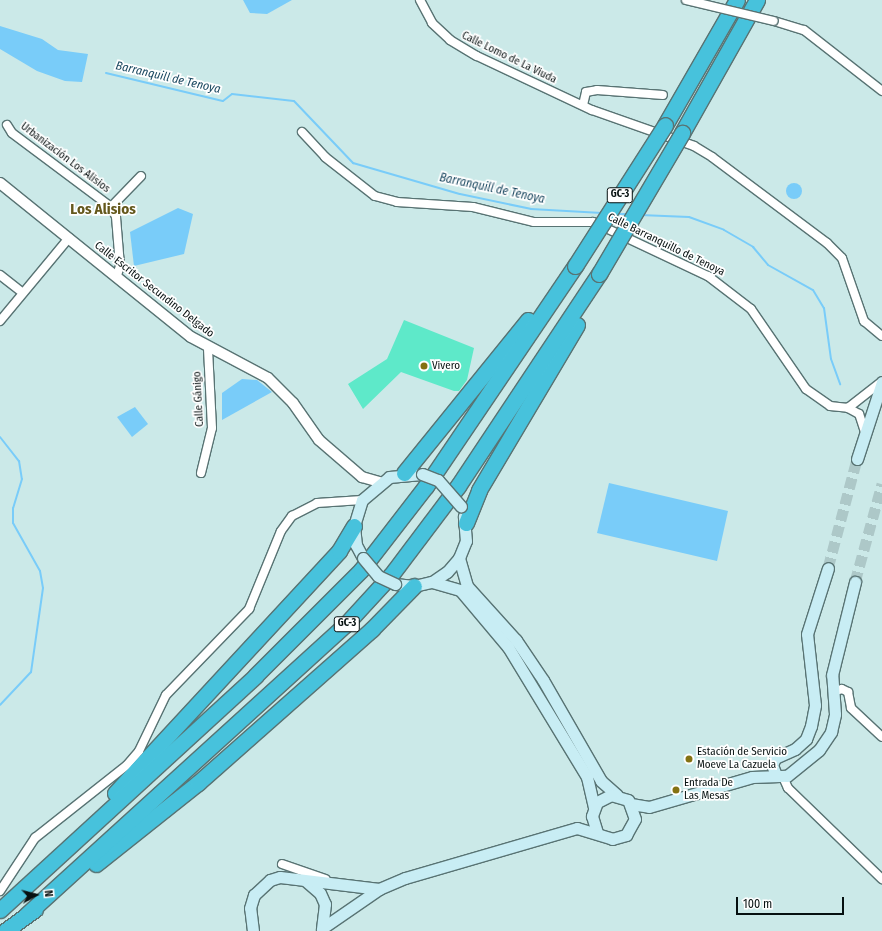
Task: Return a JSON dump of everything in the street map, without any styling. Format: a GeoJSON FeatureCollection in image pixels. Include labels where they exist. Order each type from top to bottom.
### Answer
{"type":"FeatureCollection","features":[{"type":"Feature","properties":{"kind":"highway","name":"GC-3"},"geometry":{"type":"LineString","coordinates":[[0,910],[255,676],[361,570],[426,486],[632,176],[665,125],[737,0]]}},
{"type":"Feature","properties":{"kind":"highway","name":"GC-3"},"geometry":{"type":"LineString","coordinates":[[5,931],[26,915],[345,626],[391,575],[458,486],[603,274],[757,0]]}},
{"type":"Feature","properties":{"kind":"highway"},"geometry":{"type":"LineString","coordinates":[[404,473],[572,265]]}},
{"type":"Feature","properties":{"kind":"highway"},"geometry":{"type":"LineString","coordinates":[[466,523],[490,472],[603,274]]}},
{"type":"Feature","properties":{"kind":"highway"},"geometry":{"type":"LineString","coordinates":[[36,877],[309,585],[339,551],[354,526]]}},
{"type":"Feature","properties":{"kind":"highway"},"geometry":{"type":"LineString","coordinates":[[26,915],[198,783],[372,629],[414,586]]}},
{"type":"Feature","properties":{"kind":"main road"},"geometry":{"type":"LineString","coordinates":[[857,459],[882,382]]}},
{"type":"Feature","properties":{"kind":"main road"},"geometry":{"type":"LineString","coordinates":[[404,473],[422,474],[452,491],[462,506],[466,523],[466,541],[459,558],[447,572],[432,582],[414,586],[395,584],[378,576],[363,558],[356,545],[354,526],[357,511],[364,497],[380,482],[404,473]]}},
{"type":"Feature","properties":{"kind":"main road"},"geometry":{"type":"LineString","coordinates":[[459,558],[467,586],[516,640],[543,680],[601,781],[617,796],[631,804],[649,807]]}},
{"type":"Feature","properties":{"kind":"main road"},"geometry":{"type":"LineString","coordinates":[[777,772],[775,758],[806,739],[811,726],[815,705],[807,634],[828,568]]}},
{"type":"Feature","properties":{"kind":"main road"},"geometry":{"type":"LineString","coordinates":[[432,582],[460,590],[508,647],[586,777],[597,832]]}},
{"type":"Feature","properties":{"kind":"main road"},"geometry":{"type":"LineString","coordinates":[[323,929],[379,889],[405,878],[576,828],[618,838],[630,830],[635,819],[649,807],[752,777],[794,769],[819,750],[831,732],[835,714],[832,675],[855,582]]}},
{"type":"Feature","properties":{"kind":"main road"},"geometry":{"type":"LineString","coordinates":[[782,754],[790,757],[794,769]]}},
{"type":"Feature","properties":{"kind":"main road"},"geometry":{"type":"LineString","coordinates":[[576,828],[602,799],[617,796]]}},
{"type":"Feature","properties":{"kind":"main road"},"geometry":{"type":"LineString","coordinates":[[631,804],[635,819]]}},
{"type":"Feature","properties":{"kind":"main road"},"geometry":{"type":"LineString","coordinates":[[253,931],[250,908],[254,895],[270,880],[297,878],[344,887],[379,889]]}},
{"type":"Feature","properties":{"kind":"main road"},"geometry":{"type":"LineString","coordinates":[[297,878],[312,885],[325,904],[323,929]]}},
{"type":"Feature","properties":{"kind":"street","name":"Calle Lomo de La Viuda"},"geometry":{"type":"LineString","coordinates":[[420,0],[432,23],[450,40],[583,105],[694,146],[827,243],[842,258],[864,321],[882,336]]}},
{"type":"Feature","properties":{"kind":"street"},"geometry":{"type":"LineString","coordinates":[[686,0],[774,21],[804,30],[882,90]]}},
{"type":"Feature","properties":{"kind":"street"},"geometry":{"type":"LineString","coordinates":[[583,105],[586,92],[597,90],[663,95]]}},
{"type":"Feature","properties":{"kind":"street","name":"Urbanización Los Alisios"},"geometry":{"type":"LineString","coordinates":[[7,125],[12,133],[111,207],[118,238],[120,266],[117,275]]}},
{"type":"Feature","properties":{"kind":"street","name":"Calle Barranquillo de Tenoya"},"geometry":{"type":"LineString","coordinates":[[302,132],[325,158],[375,196],[397,202],[486,209],[534,222],[593,222],[708,276],[751,309],[806,388],[830,406],[848,408]]}},
{"type":"Feature","properties":{"kind":"street","name":"Urbanización Los Alisios"},"geometry":{"type":"LineString","coordinates":[[111,207],[141,176]]}},
{"type":"Feature","properties":{"kind":"street","name":"Calle Escritor Secundino Delgado"},"geometry":{"type":"LineString","coordinates":[[0,183],[208,348],[255,371],[279,388],[319,440],[362,477],[380,482]]}},
{"type":"Feature","properties":{"kind":"street"},"geometry":{"type":"LineString","coordinates":[[0,321],[69,238]]}},
{"type":"Feature","properties":{"kind":"street"},"geometry":{"type":"LineString","coordinates":[[0,275],[23,293]]}},
{"type":"Feature","properties":{"kind":"street","name":"Calle Gánigo"},"geometry":{"type":"LineString","coordinates":[[201,473],[212,428],[208,348]]}},
{"type":"Feature","properties":{"kind":"street"},"geometry":{"type":"LineString","coordinates":[[866,433],[859,414],[848,408],[882,382]]}},
{"type":"Feature","properties":{"kind":"street"},"geometry":{"type":"LineString","coordinates":[[0,891],[35,838],[127,765],[139,751],[166,694],[249,609],[281,531],[292,516],[317,504],[344,502],[364,497],[362,477]]}},
{"type":"Feature","properties":{"kind":"street"},"geometry":{"type":"LineString","coordinates":[[344,502],[357,511]]}},
{"type":"Feature","properties":{"kind":"street"},"geometry":{"type":"LineString","coordinates":[[833,692],[842,689],[848,692],[851,708],[882,738]]}},
{"type":"Feature","properties":{"kind":"street"},"geometry":{"type":"LineString","coordinates":[[777,772],[788,788],[882,879]]}},
{"type":"Feature","properties":{"kind":"street"},"geometry":{"type":"LineString","coordinates":[[297,878],[282,864],[344,887]]}},
{"type":"Feature","properties":{"kind":"water"},"geometry":{"type":"Polygon","coordinates":[[[243,0],[292,0],[267,14],[250,13],[243,0]]]}},
{"type":"Feature","properties":{"kind":"water"},"geometry":{"type":"Polygon","coordinates":[[[0,26],[42,39],[58,50],[88,54],[82,82],[65,81],[37,71],[0,49],[0,26]]]}},
{"type":"Feature","properties":{"kind":"water"},"geometry":{"type":"Polygon","coordinates":[[[794,183],[800,185],[802,191],[800,197],[794,199],[788,197],[786,191],[788,185],[794,183]]]}},
{"type":"Feature","properties":{"kind":"water"},"geometry":{"type":"Polygon","coordinates":[[[178,208],[193,214],[184,254],[134,266],[130,232],[178,208]]]}},
{"type":"Feature","properties":{"kind":"water"},"geometry":{"type":"Polygon","coordinates":[[[242,379],[257,380],[272,392],[222,420],[222,393],[242,379]]]}},
{"type":"Feature","properties":{"kind":"water"},"geometry":{"type":"Polygon","coordinates":[[[135,407],[148,424],[132,437],[117,417],[135,407]]]}},
{"type":"Feature","properties":{"kind":"water"},"geometry":{"type":"Polygon","coordinates":[[[609,483],[728,511],[717,561],[597,533],[609,483]]]}},
{"type":"Feature","properties":{"kind":"building","name":"Vivero"},"geometry":{"type":"Polygon","coordinates":[[[404,320],[474,348],[467,380],[459,391],[454,391],[401,372],[363,409],[348,384],[387,359],[404,320]]]}},
{"type":"Feature","properties":{"kind":"waterway","name":"Barranquill de Tenoya"},"geometry":{"type":"LineString","coordinates":[[106,73],[223,101],[232,94],[294,101],[353,163],[460,194],[531,209],[602,213]]}},
{"type":"Feature","properties":{"kind":"waterway","name":"Barranquill de Tenoya"},"geometry":{"type":"LineString","coordinates":[[616,214],[628,214]]}},
{"type":"Feature","properties":{"kind":"waterway","name":"Barranquill de Tenoya"},"geometry":{"type":"LineString","coordinates":[[640,215],[689,217],[724,230],[753,247],[768,265],[813,290],[824,308],[831,359],[840,384]]}},
{"type":"Feature","properties":{"kind":"waterway"},"geometry":{"type":"LineString","coordinates":[[0,437],[19,461],[22,479],[13,508],[13,523],[40,571],[43,588],[31,672],[0,705]]}},
{"type":"Feature","properties":{"kind":"tunnel"},"geometry":{"type":"LineString","coordinates":[[828,568],[857,459]]}},
{"type":"Feature","properties":{"kind":"tunnel"},"geometry":{"type":"LineString","coordinates":[[855,582],[882,484]]}},
{"type":"Feature","properties":{"kind":"place","name":"Vivero"},"geometry":{"type":"Point","coordinates":[424,366]}},
{"type":"Feature","properties":{"kind":"place","name":"Estación de Servicio Moeve La Cazuela"},"geometry":{"type":"Point","coordinates":[689,759]}},
{"type":"Feature","properties":{"kind":"place","name":"Entrada De Las Mesas"},"geometry":{"type":"Point","coordinates":[676,790]}},
{"type":"Feature","properties":{"kind":"district","name":"Los Alisios"},"geometry":{"type":"Point","coordinates":[103,210]}}]}
